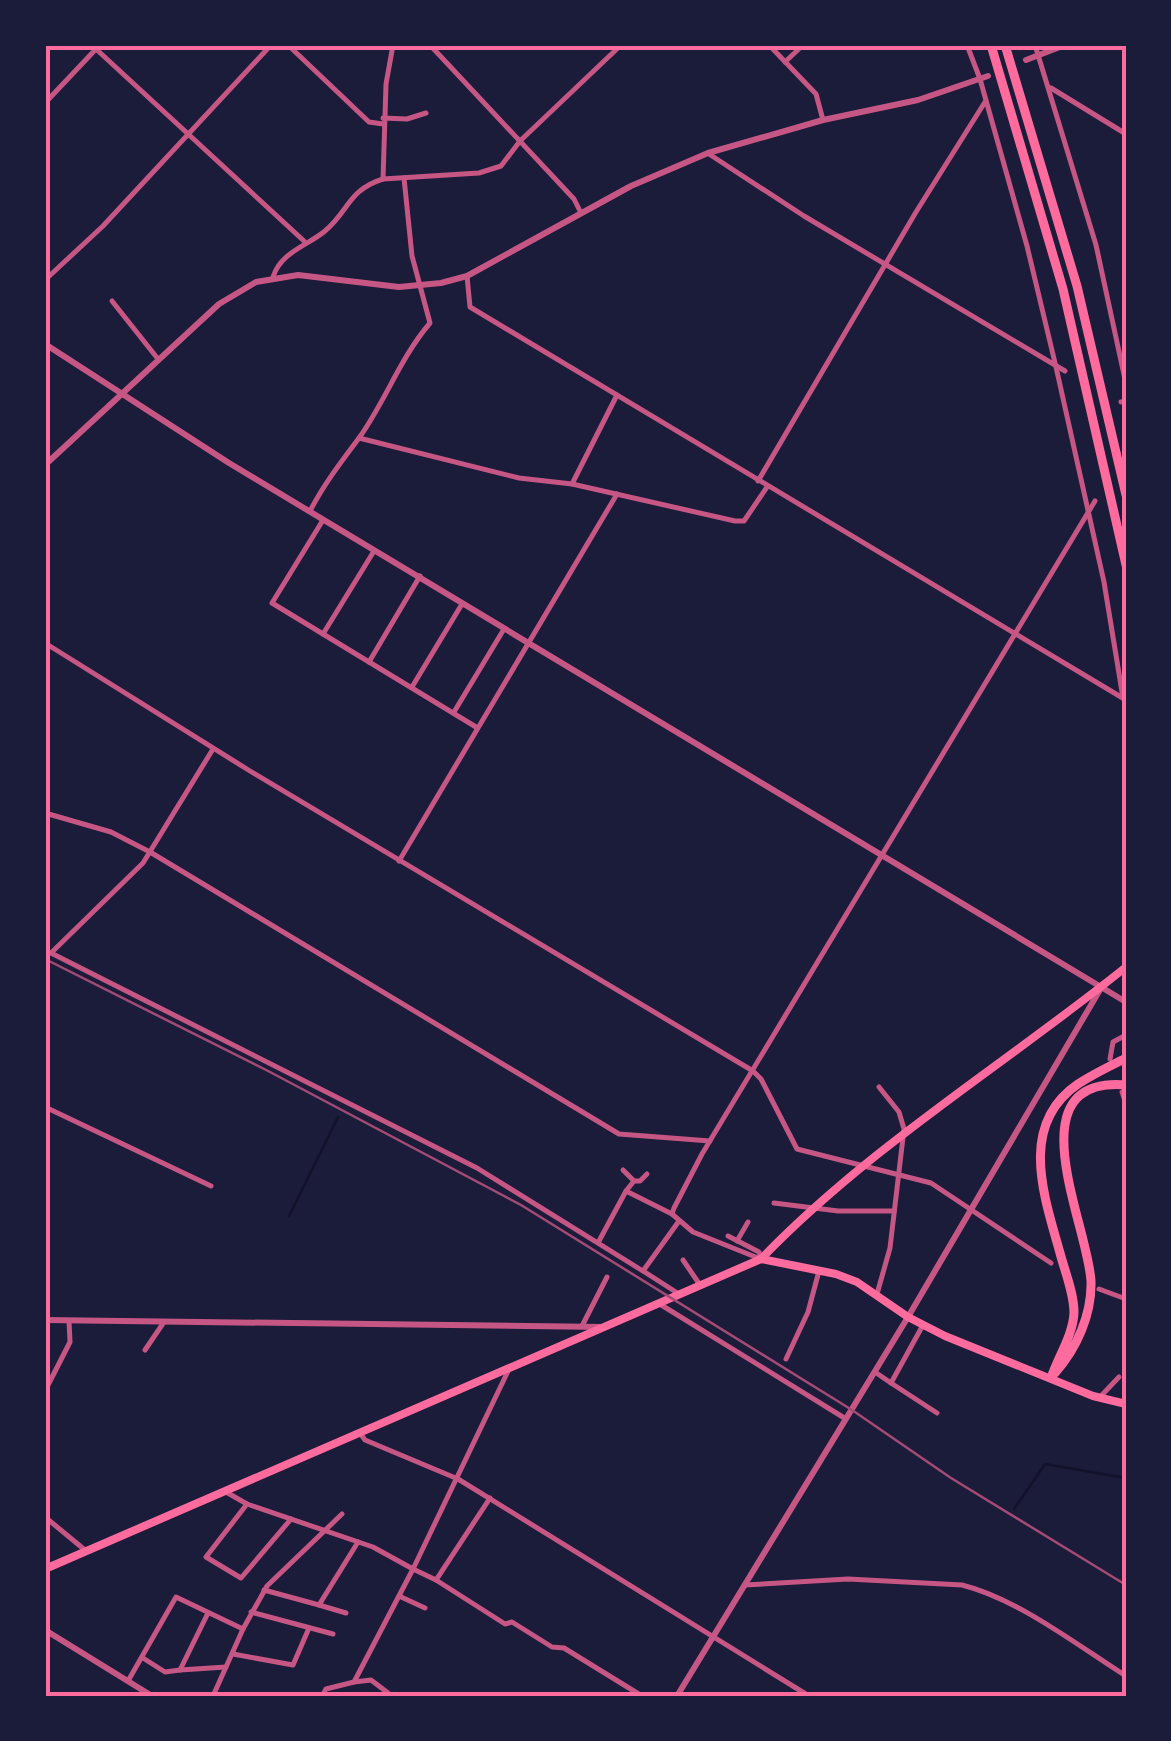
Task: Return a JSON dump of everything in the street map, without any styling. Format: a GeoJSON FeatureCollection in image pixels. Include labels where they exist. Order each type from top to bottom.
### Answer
{"type":"FeatureCollection","features":[{"type":"Feature","properties":{"kind":"highway"},"geometry":{"type":"LineString","coordinates":[[991,45],[1064,289],[1126,564]]}},
{"type":"Feature","properties":{"kind":"highway"},"geometry":{"type":"LineString","coordinates":[[1006,45],[1077,286],[1126,495]]}},
{"type":"Feature","properties":{"kind":"highway"},"geometry":{"type":"LineString","coordinates":[[1051,1378],[1071,1331],[1074,1308],[1042,1189],[1039,1150],[1049,1117],[1060,1100],[1078,1084],[1126,1058]]}},
{"type":"Feature","properties":{"kind":"highway"},"geometry":{"type":"LineString","coordinates":[[1051,1378],[1065,1362],[1085,1322],[1091,1284],[1062,1151],[1063,1126],[1073,1106],[1088,1092],[1110,1085],[1124,1089]]}},
{"type":"Feature","properties":{"kind":"main road"},"geometry":{"type":"LineString","coordinates":[[45,1569],[761,1260],[861,1166],[1126,967]]}},
{"type":"Feature","properties":{"kind":"main road"},"geometry":{"type":"LineString","coordinates":[[761,1260],[858,1282],[923,1325],[1100,1398],[1126,1404]]}},
{"type":"Feature","properties":{"kind":"street"},"geometry":{"type":"LineString","coordinates":[[45,280],[103,226],[271,45]]}},
{"type":"Feature","properties":{"kind":"street"},"geometry":{"type":"LineString","coordinates":[[288,45],[369,122],[426,113]]}},
{"type":"Feature","properties":{"kind":"street"},"geometry":{"type":"LineString","coordinates":[[382,179],[383,121],[393,45]]}},
{"type":"Feature","properties":{"kind":"street"},"geometry":{"type":"LineString","coordinates":[[273,277],[276,266],[304,241],[325,230],[357,190],[382,179],[479,173],[501,166],[520,141],[621,45]]}},
{"type":"Feature","properties":{"kind":"street"},"geometry":{"type":"LineString","coordinates":[[770,45],[816,94],[823,120]]}},
{"type":"Feature","properties":{"kind":"street"},"geometry":{"type":"LineString","coordinates":[[785,62],[802,45]]}},
{"type":"Feature","properties":{"kind":"street"},"geometry":{"type":"LineString","coordinates":[[966,45],[984,77],[985,102],[1027,246],[1090,511],[1125,699]]}},
{"type":"Feature","properties":{"kind":"street"},"geometry":{"type":"LineString","coordinates":[[1035,45],[1096,245],[1126,384]]}},
{"type":"Feature","properties":{"kind":"street"},"geometry":{"type":"LineString","coordinates":[[1026,60],[1065,45]]}},
{"type":"Feature","properties":{"kind":"street"},"geometry":{"type":"LineString","coordinates":[[434,46],[574,199],[581,213]]}},
{"type":"Feature","properties":{"kind":"street"},"geometry":{"type":"LineString","coordinates":[[45,103],[98,47],[187,136],[304,241]]}},
{"type":"Feature","properties":{"kind":"street"},"geometry":{"type":"LineString","coordinates":[[45,465],[219,304],[256,282],[298,275],[399,286],[468,276],[632,186],[708,153],[823,120],[918,100],[984,77]]}},
{"type":"Feature","properties":{"kind":"street"},"geometry":{"type":"LineString","coordinates":[[1048,86],[1126,134]]}},
{"type":"Feature","properties":{"kind":"street"},"geometry":{"type":"LineString","coordinates":[[758,482],[985,102]]}},
{"type":"Feature","properties":{"kind":"street"},"geometry":{"type":"LineString","coordinates":[[708,153],[1064,372]]}},
{"type":"Feature","properties":{"kind":"street"},"geometry":{"type":"LineString","coordinates":[[310,511],[430,324],[412,256],[404,178]]}},
{"type":"Feature","properties":{"kind":"street"},"geometry":{"type":"LineString","coordinates":[[468,276],[470,307],[1125,699]]}},
{"type":"Feature","properties":{"kind":"street"},"geometry":{"type":"LineString","coordinates":[[112,302],[158,359]]}},
{"type":"Feature","properties":{"kind":"street"},"geometry":{"type":"LineString","coordinates":[[45,344],[119,395],[1126,1002]]}},
{"type":"Feature","properties":{"kind":"street"},"geometry":{"type":"LineString","coordinates":[[572,484],[617,396]]}},
{"type":"Feature","properties":{"kind":"street"},"geometry":{"type":"LineString","coordinates":[[359,438],[519,478],[572,484],[744,521],[767,487]]}},
{"type":"Feature","properties":{"kind":"street"},"geometry":{"type":"LineString","coordinates":[[399,861],[618,494]]}},
{"type":"Feature","properties":{"kind":"street"},"geometry":{"type":"LineString","coordinates":[[672,1214],[710,1141],[1095,501]]}},
{"type":"Feature","properties":{"kind":"street"},"geometry":{"type":"LineString","coordinates":[[324,518],[272,603],[476,727]]}},
{"type":"Feature","properties":{"kind":"street"},"geometry":{"type":"LineString","coordinates":[[323,634],[375,549]]}},
{"type":"Feature","properties":{"kind":"street"},"geometry":{"type":"LineString","coordinates":[[369,662],[420,576]]}},
{"type":"Feature","properties":{"kind":"street"},"geometry":{"type":"LineString","coordinates":[[412,687],[462,602]]}},
{"type":"Feature","properties":{"kind":"street"},"geometry":{"type":"LineString","coordinates":[[454,712],[505,628]]}},
{"type":"Feature","properties":{"kind":"street"},"geometry":{"type":"LineString","coordinates":[[45,643],[213,749],[752,1071],[762,1079],[797,1149],[937,1186],[1051,1262]]}},
{"type":"Feature","properties":{"kind":"street"},"geometry":{"type":"LineString","coordinates":[[213,749],[143,864],[50,953],[477,1168],[679,1294]]}},
{"type":"Feature","properties":{"kind":"street"},"geometry":{"type":"LineString","coordinates":[[45,813],[111,832],[150,852],[619,1134],[710,1141]]}},
{"type":"Feature","properties":{"kind":"street"},"geometry":{"type":"LineString","coordinates":[[677,1696],[908,1317],[1102,986]]}},
{"type":"Feature","properties":{"kind":"street"},"geometry":{"type":"LineString","coordinates":[[1110,1059],[1113,1042],[1126,1035]]}},
{"type":"Feature","properties":{"kind":"street"},"geometry":{"type":"LineString","coordinates":[[877,1294],[890,1248],[904,1129],[899,1112],[879,1087]]}},
{"type":"Feature","properties":{"kind":"street"},"geometry":{"type":"LineString","coordinates":[[1124,1089],[1126,1104]]}},
{"type":"Feature","properties":{"kind":"street"},"geometry":{"type":"LineString","coordinates":[[45,1107],[211,1186]]}},
{"type":"Feature","properties":{"kind":"street"},"geometry":{"type":"LineString","coordinates":[[623,1170],[634,1182]]}},
{"type":"Feature","properties":{"kind":"street"},"geometry":{"type":"LineString","coordinates":[[598,1242],[626,1191],[646,1174]]}},
{"type":"Feature","properties":{"kind":"street"},"geometry":{"type":"LineString","coordinates":[[626,1191],[672,1214],[694,1232],[761,1260]]}},
{"type":"Feature","properties":{"kind":"street"},"geometry":{"type":"LineString","coordinates":[[774,1202],[812,1208],[894,1211]]}},
{"type":"Feature","properties":{"kind":"street"},"geometry":{"type":"LineString","coordinates":[[643,1271],[679,1221]]}},
{"type":"Feature","properties":{"kind":"street"},"geometry":{"type":"LineString","coordinates":[[737,1241],[748,1222]]}},
{"type":"Feature","properties":{"kind":"street"},"geometry":{"type":"LineString","coordinates":[[728,1236],[759,1252],[761,1260]]}},
{"type":"Feature","properties":{"kind":"street"},"geometry":{"type":"LineString","coordinates":[[683,1260],[700,1285]]}},
{"type":"Feature","properties":{"kind":"street"},"geometry":{"type":"LineString","coordinates":[[786,1359],[808,1312],[819,1271]]}},
{"type":"Feature","properties":{"kind":"street"},"geometry":{"type":"LineString","coordinates":[[582,1326],[607,1277]]}},
{"type":"Feature","properties":{"kind":"street"},"geometry":{"type":"LineString","coordinates":[[1100,1289],[1126,1299]]}},
{"type":"Feature","properties":{"kind":"street"},"geometry":{"type":"LineString","coordinates":[[658,1303],[846,1419]]}},
{"type":"Feature","properties":{"kind":"street"},"geometry":{"type":"LineString","coordinates":[[45,1320],[605,1327]]}},
{"type":"Feature","properties":{"kind":"street"},"geometry":{"type":"LineString","coordinates":[[45,1390],[70,1342],[69,1320]]}},
{"type":"Feature","properties":{"kind":"street"},"geometry":{"type":"LineString","coordinates":[[145,1350],[164,1322]]}},
{"type":"Feature","properties":{"kind":"street"},"geometry":{"type":"LineString","coordinates":[[890,1383],[923,1325]]}},
{"type":"Feature","properties":{"kind":"street"},"geometry":{"type":"LineString","coordinates":[[354,1682],[510,1366]]}},
{"type":"Feature","properties":{"kind":"street"},"geometry":{"type":"LineString","coordinates":[[874,1372],[937,1413]]}},
{"type":"Feature","properties":{"kind":"street"},"geometry":{"type":"LineString","coordinates":[[1100,1398],[1119,1378]]}},
{"type":"Feature","properties":{"kind":"street"},"geometry":{"type":"LineString","coordinates":[[360,1433],[365,1440],[458,1478],[808,1696]]}},
{"type":"Feature","properties":{"kind":"street"},"geometry":{"type":"LineString","coordinates":[[226,1492],[248,1504],[358,1542],[436,1580],[505,1624],[512,1622],[552,1647],[564,1648],[642,1696]]}},
{"type":"Feature","properties":{"kind":"street"},"geometry":{"type":"LineString","coordinates":[[436,1580],[490,1498]]}},
{"type":"Feature","properties":{"kind":"street"},"geometry":{"type":"LineString","coordinates":[[248,1504],[206,1556],[240,1578],[291,1519]]}},
{"type":"Feature","properties":{"kind":"street"},"geometry":{"type":"LineString","coordinates":[[212,1696],[264,1590],[342,1514]]}},
{"type":"Feature","properties":{"kind":"street"},"geometry":{"type":"LineString","coordinates":[[45,1517],[88,1552]]}},
{"type":"Feature","properties":{"kind":"street"},"geometry":{"type":"LineString","coordinates":[[318,1605],[358,1542]]}},
{"type":"Feature","properties":{"kind":"street"},"geometry":{"type":"LineString","coordinates":[[745,1585],[848,1579],[962,1585],[1016,1608],[1126,1676]]}},
{"type":"Feature","properties":{"kind":"street"},"geometry":{"type":"LineString","coordinates":[[264,1590],[346,1613]]}},
{"type":"Feature","properties":{"kind":"street"},"geometry":{"type":"LineString","coordinates":[[399,1596],[425,1608]]}},
{"type":"Feature","properties":{"kind":"street"},"geometry":{"type":"LineString","coordinates":[[128,1681],[176,1597],[242,1630]]}},
{"type":"Feature","properties":{"kind":"street"},"geometry":{"type":"LineString","coordinates":[[180,1670],[208,1612]]}},
{"type":"Feature","properties":{"kind":"street"},"geometry":{"type":"LineString","coordinates":[[251,1612],[332,1634]]}},
{"type":"Feature","properties":{"kind":"street"},"geometry":{"type":"LineString","coordinates":[[233,1654],[294,1666],[309,1628]]}},
{"type":"Feature","properties":{"kind":"street"},"geometry":{"type":"LineString","coordinates":[[45,1630],[146,1695]]}},
{"type":"Feature","properties":{"kind":"street"},"geometry":{"type":"LineString","coordinates":[[142,1658],[165,1672],[226,1667]]}},
{"type":"Feature","properties":{"kind":"street"},"geometry":{"type":"LineString","coordinates":[[322,1696],[326,1690],[371,1680],[393,1696]]}},
{"type":"Feature","properties":{"kind":"waterway"},"geometry":{"type":"LineString","coordinates":[[289,1216],[338,1117]]}},
{"type":"Feature","properties":{"kind":"waterway"},"geometry":{"type":"LineString","coordinates":[[1014,1509],[1045,1464],[1126,1478]]}},
{"type":"Feature","properties":{"kind":"railway"},"geometry":{"type":"LineString","coordinates":[[45,959],[521,1205],[1126,1585]]}}]}
